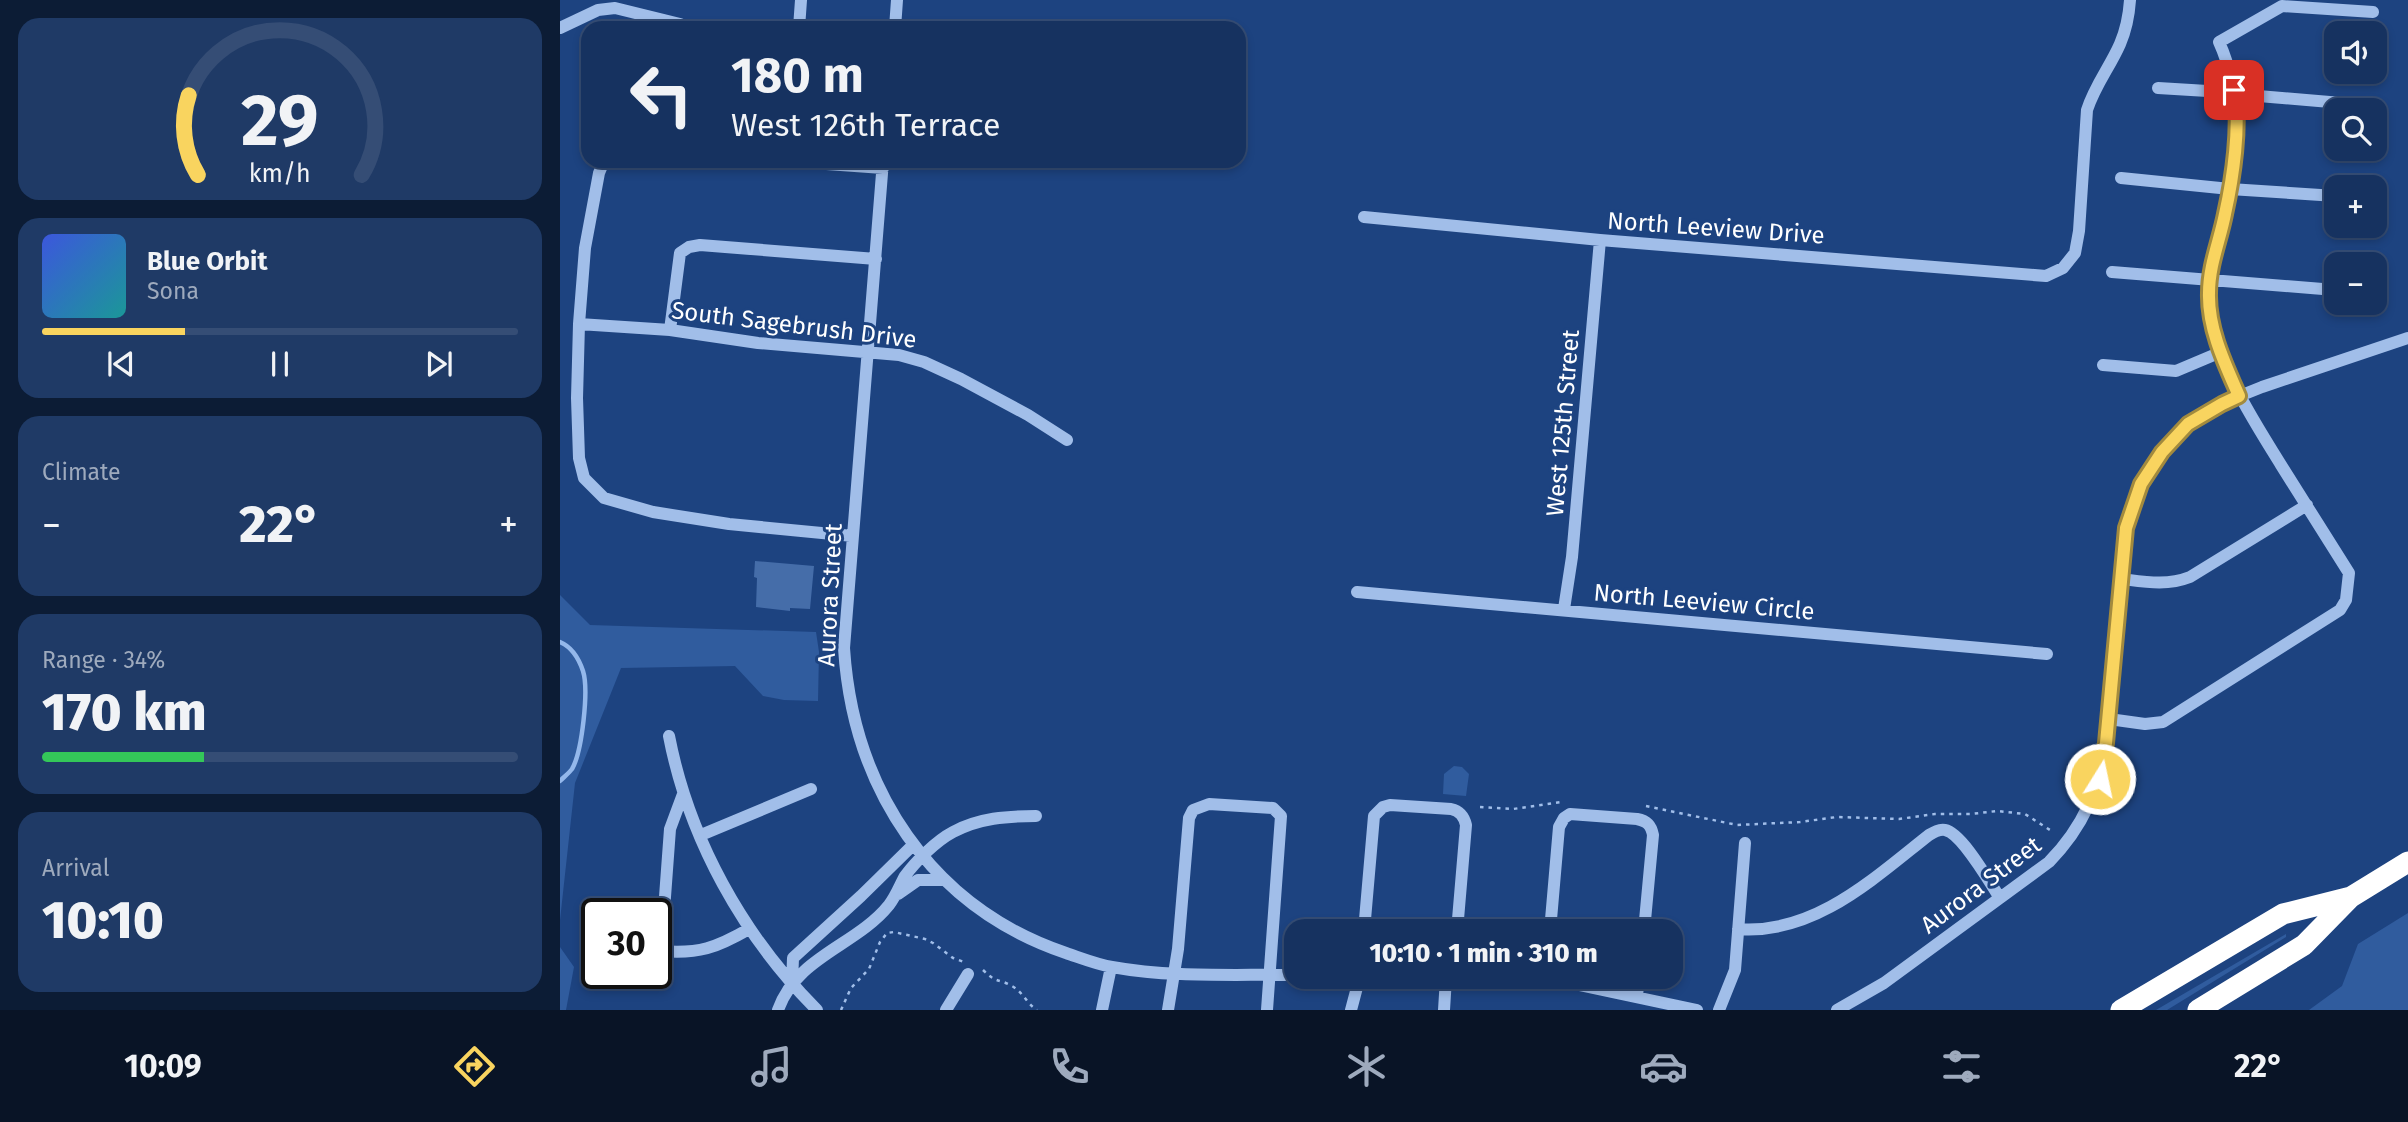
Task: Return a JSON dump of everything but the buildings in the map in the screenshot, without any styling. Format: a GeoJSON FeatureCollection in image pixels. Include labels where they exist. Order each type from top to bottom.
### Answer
{"type":"FeatureCollection","features":[{"type":"Feature","properties":{"kind":"highway"},"geometry":{"type":"LineString","coordinates":[[2198,1010],[2304,946],[2351,897],[2408,862]]}},
{"type":"Feature","properties":{"kind":"highway"},"geometry":{"type":"LineString","coordinates":[[2121,1010],[2283,914],[2351,897]]}},
{"type":"Feature","properties":{"kind":"street"},"geometry":{"type":"LineString","coordinates":[[800,21],[802,0]]}},
{"type":"Feature","properties":{"kind":"street"},"geometry":{"type":"LineString","coordinates":[[896,21],[897,0]]}},
{"type":"Feature","properties":{"kind":"street","name":"North Leeview Drive"},"geometry":{"type":"LineString","coordinates":[[1364,218],[2046,276],[2063,268],[2075,253],[2079,231],[2087,110],[2098,82],[2119,46],[2130,0]]}},
{"type":"Feature","properties":{"kind":"street"},"geometry":{"type":"LineString","coordinates":[[2109,719],[2145,724],[2163,722],[2340,610],[2346,600],[2349,573],[2239,396],[2212,322],[2208,294],[2230,189],[2236,126],[2234,92],[2227,60],[2219,41],[2282,6],[2373,12]]}},
{"type":"Feature","properties":{"kind":"street"},"geometry":{"type":"LineString","coordinates":[[560,27],[598,10],[615,8],[671,21]]}},
{"type":"Feature","properties":{"kind":"street"},"geometry":{"type":"LineString","coordinates":[[2158,88],[2324,101]]}},
{"type":"Feature","properties":{"kind":"street"},"geometry":{"type":"LineString","coordinates":[[601,168],[585,248],[579,324],[576,398],[579,458],[584,478],[604,499],[653,512],[729,524],[853,536]]}},
{"type":"Feature","properties":{"kind":"street","name":"Aurora Street"},"geometry":{"type":"LineString","coordinates":[[883,168],[844,648],[852,716],[875,781],[889,808],[922,858],[944,880],[1007,928],[1047,946],[1111,967],[1173,973],[1284,975]]}},
{"type":"Feature","properties":{"kind":"street"},"geometry":{"type":"LineString","coordinates":[[2121,178],[2324,195]]}},
{"type":"Feature","properties":{"kind":"street","name":"West 125th Street"},"geometry":{"type":"LineString","coordinates":[[1564,609],[1572,556],[1600,240]]}},
{"type":"Feature","properties":{"kind":"street"},"geometry":{"type":"LineString","coordinates":[[670,330],[677,265],[680,253],[689,247],[700,245],[876,259]]}},
{"type":"Feature","properties":{"kind":"street"},"geometry":{"type":"LineString","coordinates":[[2112,272],[2324,289]]}},
{"type":"Feature","properties":{"kind":"street","name":"South Sagebrush Drive"},"geometry":{"type":"LineString","coordinates":[[579,324],[670,330],[758,343],[899,355],[924,362],[961,379],[1067,440]]}},
{"type":"Feature","properties":{"kind":"street","name":"Aurora Street"},"geometry":{"type":"LineString","coordinates":[[1837,1010],[1884,983],[2049,862],[2069,841],[2100,779],[2109,719],[2126,528],[2141,484],[2162,452],[2188,424],[2239,396],[2408,338]]}},
{"type":"Feature","properties":{"kind":"street"},"geometry":{"type":"LineString","coordinates":[[2103,365],[2176,371],[2221,352]]}},
{"type":"Feature","properties":{"kind":"street"},"geometry":{"type":"LineString","coordinates":[[2122,579],[2174,583],[2190,577],[2307,505]]}},
{"type":"Feature","properties":{"kind":"street","name":"North Leeview Circle"},"geometry":{"type":"LineString","coordinates":[[1357,592],[2047,654]]}},
{"type":"Feature","properties":{"kind":"street"},"geometry":{"type":"LineString","coordinates":[[668,736],[683,794],[729,896],[749,929],[792,984],[817,1010]]}},
{"type":"Feature","properties":{"kind":"street"},"geometry":{"type":"LineString","coordinates":[[701,835],[811,789]]}},
{"type":"Feature","properties":{"kind":"street"},"geometry":{"type":"LineString","coordinates":[[683,794],[670,828],[661,951],[692,953],[711,949],[749,929]]}},
{"type":"Feature","properties":{"kind":"street"},"geometry":{"type":"LineString","coordinates":[[1168,1010],[1189,818],[1193,810],[1203,805],[1273,808],[1281,816],[1267,1010]]}},
{"type":"Feature","properties":{"kind":"street"},"geometry":{"type":"LineString","coordinates":[[1365,919],[1373,824],[1378,811],[1390,805],[1451,808],[1461,814],[1466,825],[1458,919]]}},
{"type":"Feature","properties":{"kind":"street"},"geometry":{"type":"LineString","coordinates":[[1551,919],[1558,834],[1560,823],[1570,814],[1637,819],[1648,824],[1653,835],[1645,919]]}},
{"type":"Feature","properties":{"kind":"street"},"geometry":{"type":"LineString","coordinates":[[895,896],[906,875],[951,833],[1000,816],[1036,816]]}},
{"type":"Feature","properties":{"kind":"street"},"geometry":{"type":"LineString","coordinates":[[1738,929],[1772,928],[1796,922],[1831,907],[1850,896],[1929,835],[1940,830],[1946,830],[1958,839],[2000,898]]}},
{"type":"Feature","properties":{"kind":"street"},"geometry":{"type":"LineString","coordinates":[[1718,1010],[1735,970],[1745,843]]}},
{"type":"Feature","properties":{"kind":"street"},"geometry":{"type":"LineString","coordinates":[[792,984],[793,958],[861,897],[913,845]]}},
{"type":"Feature","properties":{"kind":"street"},"geometry":{"type":"LineString","coordinates":[[778,1010],[792,984],[826,952],[866,928],[895,896],[918,880],[944,880]]}},
{"type":"Feature","properties":{"kind":"street"},"geometry":{"type":"LineString","coordinates":[[1102,1010],[1111,967]]}},
{"type":"Feature","properties":{"kind":"street"},"geometry":{"type":"LineString","coordinates":[[946,1010],[973,969]]}},
{"type":"Feature","properties":{"kind":"street"},"geometry":{"type":"LineString","coordinates":[[1351,1010],[1356,989]]}},
{"type":"Feature","properties":{"kind":"street"},"geometry":{"type":"LineString","coordinates":[[1444,1010],[1449,989]]}},
{"type":"Feature","properties":{"kind":"street"},"geometry":{"type":"LineString","coordinates":[[1600,989],[1697,1010]]}},
{"type":"Feature","properties":{"kind":"street"},"geometry":{"type":"LineString","coordinates":[[1637,996],[1638,989]]}},
{"type":"Feature","properties":{"kind":"path"},"geometry":{"type":"LineString","coordinates":[[1480,807],[1513,809],[1562,802]]}},
{"type":"Feature","properties":{"kind":"path"},"geometry":{"type":"LineString","coordinates":[[1640,805],[1752,826],[1837,817],[1899,819],[1935,814],[2007,811],[2025,814],[2050,830]]}},
{"type":"Feature","properties":{"kind":"path"},"geometry":{"type":"LineString","coordinates":[[841,1010],[852,988],[869,969],[880,942],[887,933],[898,933],[933,943],[973,969],[1015,988],[1029,1005],[1037,1010]]}},
{"type":"Feature","properties":{"kind":"shaded area"},"geometry":{"type":"Polygon","coordinates":[[[560,595],[590,625],[816,632],[819,652],[818,701],[763,696],[735,666],[621,668],[575,783],[560,920],[560,595]]]}},
{"type":"Feature","properties":{"kind":"shaded area"},"geometry":{"type":"Polygon","coordinates":[[[1454,766],[1462,767],[1469,774],[1466,796],[1443,794],[1444,774],[1454,766]]]}},
{"type":"Feature","properties":{"kind":"shaded area"},"geometry":{"type":"Polygon","coordinates":[[[2408,913],[2408,1010],[2309,1010],[2342,986],[2358,944],[2408,913]]]}},
{"type":"Feature","properties":{"kind":"shaded area"},"geometry":{"type":"Polygon","coordinates":[[[2286,934],[2286,937],[2167,1010],[2156,1010],[2286,934]]]}},
{"type":"Feature","properties":{"kind":"shaded area"},"geometry":{"type":"Polygon","coordinates":[[[560,947],[574,967],[566,1010],[560,1010],[560,947]]]}},
{"type":"Feature","properties":{"kind":"waterway"},"geometry":{"type":"LineString","coordinates":[[560,642],[571,650],[579,662],[585,680],[585,706],[576,761],[560,781]]}},
{"type":"Feature","properties":{"kind":"route"},"geometry":{"type":"LineString","coordinates":[[2100,779],[2106,743],[2126,528],[2141,484],[2162,452],[2188,424],[2239,396],[2221,352],[2212,322],[2208,294],[2210,272],[2231,181],[2236,126],[2234,90]]}}]}
